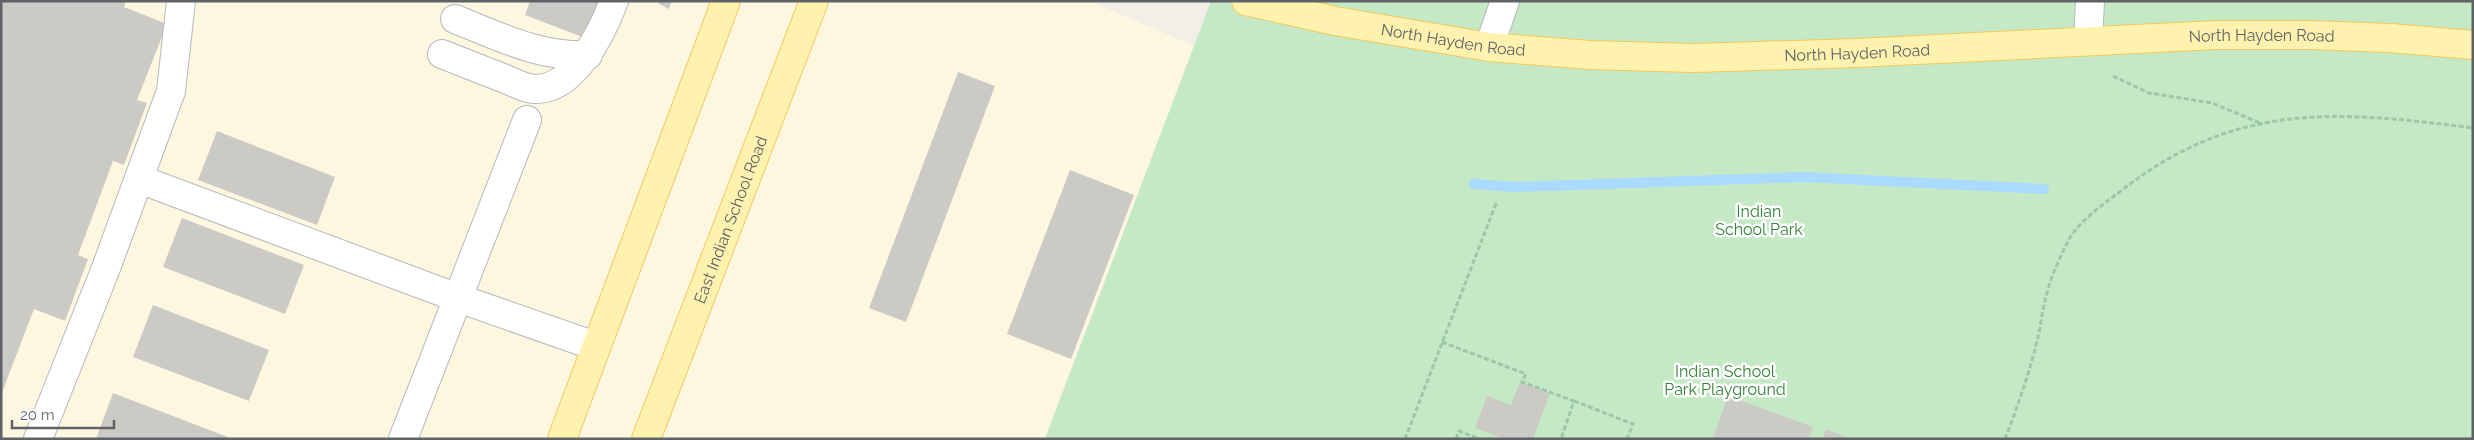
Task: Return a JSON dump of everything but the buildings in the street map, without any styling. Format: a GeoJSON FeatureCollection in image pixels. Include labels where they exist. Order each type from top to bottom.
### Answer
{"type":"FeatureCollection","features":[{"type":"Feature","properties":{"kind":"main road"},"geometry":{"type":"LineString","coordinates":[[562,439],[595,346],[726,1]]}},
{"type":"Feature","properties":{"kind":"main road","name":"East Indian School Road"},"geometry":{"type":"LineString","coordinates":[[646,439],[814,1]]}},
{"type":"Feature","properties":{"kind":"main road","name":"North Hayden Road"},"geometry":{"type":"LineString","coordinates":[[1246,1],[1335,21],[1489,48],[1590,55],[1693,58],[1857,53],[2216,35],[2310,35],[2390,38],[2473,45]]}},
{"type":"Feature","properties":{"kind":"lane"},"geometry":{"type":"LineString","coordinates":[[38,439],[139,179],[171,91],[181,1]]}},
{"type":"Feature","properties":{"kind":"lane"},"geometry":{"type":"LineString","coordinates":[[442,54],[529,88],[550,86],[567,75],[588,55],[601,34],[614,1]]}},
{"type":"Feature","properties":{"kind":"lane"},"geometry":{"type":"LineString","coordinates":[[1489,48],[1506,1]]}},
{"type":"Feature","properties":{"kind":"lane"},"geometry":{"type":"LineString","coordinates":[[2088,41],[2090,1]]}},
{"type":"Feature","properties":{"kind":"lane"},"geometry":{"type":"LineString","coordinates":[[455,19],[535,50],[569,56],[588,55]]}},
{"type":"Feature","properties":{"kind":"lane"},"geometry":{"type":"LineString","coordinates":[[403,439],[527,120]]}},
{"type":"Feature","properties":{"kind":"lane"},"geometry":{"type":"LineString","coordinates":[[139,179],[458,298],[595,346]]}},
{"type":"Feature","properties":{"kind":"path"},"geometry":{"type":"LineString","coordinates":[[2113,76],[2149,93],[2212,103],[2260,123]]}},
{"type":"Feature","properties":{"kind":"path"},"geometry":{"type":"LineString","coordinates":[[2005,439],[2021,397],[2036,344],[2048,289],[2070,239],[2097,209],[2145,173],[2196,144],[2260,123],[2312,116],[2379,117],[2473,128]]}},
{"type":"Feature","properties":{"kind":"path"},"geometry":{"type":"LineString","coordinates":[[1405,439],[1497,201]]}},
{"type":"Feature","properties":{"kind":"path"},"geometry":{"type":"LineString","coordinates":[[1442,342],[1526,374],[1522,382],[1633,424],[1627,439]]}},
{"type":"Feature","properties":{"kind":"path"},"geometry":{"type":"LineString","coordinates":[[1561,439],[1574,401]]}},
{"type":"Feature","properties":{"kind":"path"},"geometry":{"type":"LineString","coordinates":[[1456,439],[1459,431],[1480,439]]}},
{"type":"Feature","properties":{"kind":"shaded area"},"geometry":{"type":"Polygon","coordinates":[[[1,1],[1089,1],[1195,46],[1044,439],[1,439],[1,1]]]}},
{"type":"Feature","properties":{"kind":"green space","name":"Indian School Park"},"geometry":{"type":"Polygon","coordinates":[[[1211,1],[2473,1],[2473,439],[1045,439],[1211,1]]]}},
{"type":"Feature","properties":{"kind":"waterway"},"geometry":{"type":"LineString","coordinates":[[1474,184],[1515,187],[1804,177],[2044,189]]}},
{"type":"Feature","properties":{"kind":"park label","name":"Indian School Park Playground"},"geometry":{"type":"Point","coordinates":[1725,380]}}]}
